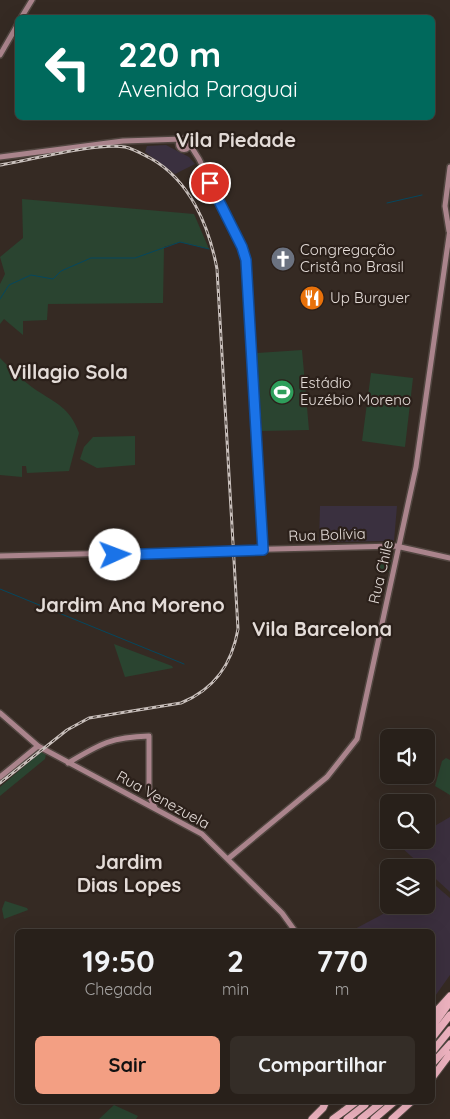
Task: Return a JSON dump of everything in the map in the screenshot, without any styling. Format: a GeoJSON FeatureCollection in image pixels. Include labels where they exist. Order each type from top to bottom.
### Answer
{"type":"FeatureCollection","features":[{"type":"Feature","properties":{"kind":"highway"},"geometry":{"type":"LineString","coordinates":[[435,1013],[450,996]]}},
{"type":"Feature","properties":{"kind":"highway"},"geometry":{"type":"LineString","coordinates":[[435,1023],[450,1002]]}},
{"type":"Feature","properties":{"kind":"highway"},"geometry":{"type":"LineString","coordinates":[[435,1034],[450,1015]]}},
{"type":"Feature","properties":{"kind":"highway"},"geometry":{"type":"LineString","coordinates":[[435,1048],[450,1030]]}},
{"type":"Feature","properties":{"kind":"highway"},"geometry":{"type":"LineString","coordinates":[[435,1061],[450,1044]]}},
{"type":"Feature","properties":{"kind":"highway"},"geometry":{"type":"LineString","coordinates":[[435,1074],[450,1054]]}},
{"type":"Feature","properties":{"kind":"highway"},"geometry":{"type":"LineString","coordinates":[[312,1119],[325,1104]]}},
{"type":"Feature","properties":{"kind":"highway"},"geometry":{"type":"LineString","coordinates":[[333,1119],[352,1104]]}},
{"type":"Feature","properties":{"kind":"highway"},"geometry":{"type":"LineString","coordinates":[[347,1119],[366,1104]]}},
{"type":"Feature","properties":{"kind":"highway"},"geometry":{"type":"LineString","coordinates":[[362,1118],[380,1104]]}},
{"type":"Feature","properties":{"kind":"highway"},"geometry":{"type":"LineString","coordinates":[[374,1119],[392,1104]]}},
{"type":"Feature","properties":{"kind":"highway"},"geometry":{"type":"LineString","coordinates":[[392,1119],[409,1104]]}},
{"type":"Feature","properties":{"kind":"main road"},"geometry":{"type":"LineString","coordinates":[[23,15],[32,0]]}},
{"type":"Feature","properties":{"kind":"main road"},"geometry":{"type":"LineString","coordinates":[[0,55],[15,29]]}},
{"type":"Feature","properties":{"kind":"main road"},"geometry":{"type":"LineString","coordinates":[[182,148],[179,142],[183,139]]}},
{"type":"Feature","properties":{"kind":"main road"},"geometry":{"type":"LineString","coordinates":[[0,157],[123,140],[163,141],[183,139],[189,143],[242,247],[246,260],[263,550]]}},
{"type":"Feature","properties":{"kind":"main road"},"geometry":{"type":"LineString","coordinates":[[163,141],[182,148],[192,155],[202,168]]}},
{"type":"Feature","properties":{"kind":"main road"},"geometry":{"type":"LineString","coordinates":[[182,148],[189,148],[189,143]]}},
{"type":"Feature","properties":{"kind":"main road","name":"Rua Chile"},"geometry":{"type":"LineString","coordinates":[[449,236],[450,166]]}},
{"type":"Feature","properties":{"kind":"main road","name":"Rua Chile"},"geometry":{"type":"LineString","coordinates":[[229,858],[327,777],[357,740],[416,467],[450,229]]}},
{"type":"Feature","properties":{"kind":"main road","name":"Rua Bolívia"},"geometry":{"type":"LineString","coordinates":[[0,556],[399,546],[450,558]]}},
{"type":"Feature","properties":{"kind":"main road","name":"Rua Venezuela"},"geometry":{"type":"LineString","coordinates":[[0,713],[38,746],[202,834],[229,858],[282,913],[294,929]]}},
{"type":"Feature","properties":{"kind":"main road"},"geometry":{"type":"LineString","coordinates":[[68,763],[100,743],[129,736],[149,736],[149,795],[155,808]]}},
{"type":"Feature","properties":{"kind":"main road"},"geometry":{"type":"LineString","coordinates":[[0,778],[38,746]]}},
{"type":"Feature","properties":{"kind":"main road"},"geometry":{"type":"LineString","coordinates":[[350,1104],[353,1119]]}},
{"type":"Feature","properties":{"kind":"main road"},"geometry":{"type":"LineString","coordinates":[[357,1104],[362,1118]]}},
{"type":"Feature","properties":{"kind":"shaded area"},"geometry":{"type":"Polygon","coordinates":[[[166,145],[189,157],[195,164],[175,174],[145,152],[147,146],[166,145]]]}},
{"type":"Feature","properties":{"kind":"shaded area"},"geometry":{"type":"Polygon","coordinates":[[[320,506],[397,506],[394,541],[319,542],[320,506]]]}},
{"type":"Feature","properties":{"kind":"shaded area"},"geometry":{"type":"Polygon","coordinates":[[[450,817],[450,892],[435,878],[435,859],[414,859],[403,849],[435,849],[435,826],[450,817]]]}},
{"type":"Feature","properties":{"kind":"shaded area"},"geometry":{"type":"Polygon","coordinates":[[[436,886],[450,898],[450,975],[435,996],[435,929],[355,929],[383,914],[435,914],[436,886]]]}},
{"type":"Feature","properties":{"kind":"green space"},"geometry":{"type":"Polygon","coordinates":[[[22,199],[194,214],[209,249],[180,242],[164,247],[163,303],[48,304],[47,320],[23,321],[23,335],[4,319],[0,324],[0,284],[5,274],[0,257],[23,238],[22,199]]]}},
{"type":"Feature","properties":{"kind":"green space","name":"Estádio Euzébio Moreno"},"geometry":{"type":"Polygon","coordinates":[[[302,350],[309,430],[262,431],[257,353],[302,350]]]}},
{"type":"Feature","properties":{"kind":"green space"},"geometry":{"type":"Polygon","coordinates":[[[0,358],[26,383],[62,407],[71,418],[79,433],[69,471],[27,473],[26,466],[22,466],[22,477],[0,475],[0,358]]]}},
{"type":"Feature","properties":{"kind":"green space"},"geometry":{"type":"Polygon","coordinates":[[[371,373],[413,378],[405,447],[362,441],[371,373]]]}},
{"type":"Feature","properties":{"kind":"green space"},"geometry":{"type":"Polygon","coordinates":[[[135,436],[135,465],[97,468],[80,459],[84,447],[93,437],[135,436]]]}},
{"type":"Feature","properties":{"kind":"green space"},"geometry":{"type":"Polygon","coordinates":[[[381,548],[392,551],[389,572],[379,571],[381,548]]]}},
{"type":"Feature","properties":{"kind":"green space"},"geometry":{"type":"Polygon","coordinates":[[[114,644],[172,666],[173,668],[125,677],[114,644]]]}},
{"type":"Feature","properties":{"kind":"green space"},"geometry":{"type":"Polygon","coordinates":[[[42,751],[46,754],[45,759],[0,796],[0,787],[42,751]]]}},
{"type":"Feature","properties":{"kind":"green space"},"geometry":{"type":"Polygon","coordinates":[[[446,758],[450,760],[450,795],[435,786],[442,761],[446,758]]]}},
{"type":"Feature","properties":{"kind":"green space"},"geometry":{"type":"Polygon","coordinates":[[[5,901],[28,910],[4,919],[2,909],[5,901]]]}},
{"type":"Feature","properties":{"kind":"green space"},"geometry":{"type":"Polygon","coordinates":[[[114,1105],[138,1116],[136,1119],[99,1119],[114,1105]]]}},
{"type":"Feature","properties":{"kind":"waterway"},"geometry":{"type":"LineString","coordinates":[[387,203],[422,195]]}},
{"type":"Feature","properties":{"kind":"waterway"},"geometry":{"type":"LineString","coordinates":[[0,299],[9,285],[31,275],[53,279],[61,271],[91,258],[135,258],[180,242],[209,249]]}},
{"type":"Feature","properties":{"kind":"waterway"},"geometry":{"type":"LineString","coordinates":[[0,589],[184,664]]}},
{"type":"Feature","properties":{"kind":"railway"},"geometry":{"type":"LineString","coordinates":[[0,165],[81,149],[113,146],[125,147],[135,150],[164,167],[187,191],[203,221],[217,269],[238,629],[231,653],[220,674],[212,683],[193,697],[181,703],[89,718],[67,730],[0,783]]}},
{"type":"Feature","properties":{"kind":"place","name":"Congregação Cristâ no Brasil"},"geometry":{"type":"Point","coordinates":[283,259]}},
{"type":"Feature","properties":{"kind":"place","name":"Up Burguer"},"geometry":{"type":"Point","coordinates":[312,298]}},
{"type":"Feature","properties":{"kind":"place","name":"Estádio Euzébio Moreno"},"geometry":{"type":"Point","coordinates":[282,392]}},
{"type":"Feature","properties":{"kind":"district","name":"Vila Piedade"},"geometry":{"type":"Point","coordinates":[236,140]}},
{"type":"Feature","properties":{"kind":"district","name":"Villagio Sola"},"geometry":{"type":"Point","coordinates":[68,372]}},
{"type":"Feature","properties":{"kind":"district","name":"Jardim Ana Moreno"},"geometry":{"type":"Point","coordinates":[130,605]}},
{"type":"Feature","properties":{"kind":"district","name":"Vila Barcelona"},"geometry":{"type":"Point","coordinates":[322,629]}},
{"type":"Feature","properties":{"kind":"district","name":"Jardim Dias Lopes"},"geometry":{"type":"Point","coordinates":[129,874]}},
{"type":"Feature","properties":{"kind":"route"},"geometry":{"type":"LineString","coordinates":[[115,555],[263,550],[246,260],[242,247],[210,183]]}}]}
